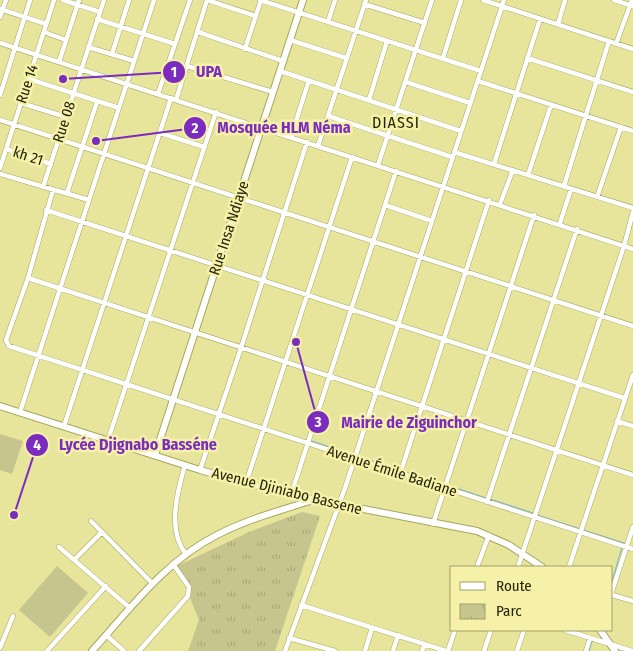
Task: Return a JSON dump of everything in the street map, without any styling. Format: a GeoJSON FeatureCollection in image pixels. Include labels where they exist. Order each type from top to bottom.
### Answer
{"type":"FeatureCollection","features":[{"type":"Feature","properties":{"kind":"main road","name":"Rue Insa Ndiaye"},"geometry":{"type":"LineString","coordinates":[[155,455],[303,0]]}},
{"type":"Feature","properties":{"kind":"main road","name":"Avenue Djiniabo Bassene"},"geometry":{"type":"LineString","coordinates":[[0,406],[200,470],[291,496],[432,524],[464,528],[488,535],[522,553],[539,566]]}},
{"type":"Feature","properties":{"kind":"main road"},"geometry":{"type":"LineString","coordinates":[[92,651],[152,583],[186,554],[211,538],[242,523],[311,500]]}},
{"type":"Feature","properties":{"kind":"main road"},"geometry":{"type":"LineString","coordinates":[[601,631],[615,651]]}},
{"type":"Feature","properties":{"kind":"street"},"geometry":{"type":"LineString","coordinates":[[0,17],[1,9],[6,0]]}},
{"type":"Feature","properties":{"kind":"street"},"geometry":{"type":"LineString","coordinates":[[0,95],[30,0]]}},
{"type":"Feature","properties":{"kind":"street","name":"Rue 14"},"geometry":{"type":"LineString","coordinates":[[0,168],[54,0]]}},
{"type":"Feature","properties":{"kind":"street"},"geometry":{"type":"LineString","coordinates":[[63,0],[79,2],[100,12]]}},
{"type":"Feature","properties":{"kind":"street","name":"Rue 08"},"geometry":{"type":"LineString","coordinates":[[43,187],[104,0]]}},
{"type":"Feature","properties":{"kind":"street"},"geometry":{"type":"LineString","coordinates":[[112,54],[129,0]]}},
{"type":"Feature","properties":{"kind":"street"},"geometry":{"type":"LineString","coordinates":[[20,412],[154,0]]}},
{"type":"Feature","properties":{"kind":"street"},"geometry":{"type":"LineString","coordinates":[[158,94],[190,0]]}},
{"type":"Feature","properties":{"kind":"street"},"geometry":{"type":"LineString","coordinates":[[64,426],[148,168],[187,66],[207,0],[256,16]]}},
{"type":"Feature","properties":{"kind":"street"},"geometry":{"type":"LineString","coordinates":[[245,48],[261,0],[481,71]]}},
{"type":"Feature","properties":{"kind":"street"},"geometry":{"type":"LineString","coordinates":[[328,22],[335,0]]}},
{"type":"Feature","properties":{"kind":"street"},"geometry":{"type":"LineString","coordinates":[[378,165],[432,0]]}},
{"type":"Feature","properties":{"kind":"street"},"geometry":{"type":"LineString","coordinates":[[443,58],[461,0]]}},
{"type":"Feature","properties":{"kind":"street"},"geometry":{"type":"LineString","coordinates":[[483,0],[633,49]]}},
{"type":"Feature","properties":{"kind":"street"},"geometry":{"type":"LineString","coordinates":[[285,651],[377,392],[397,324],[504,0]]}},
{"type":"Feature","properties":{"kind":"street"},"geometry":{"type":"LineString","coordinates":[[558,24],[565,0]]}},
{"type":"Feature","properties":{"kind":"street"},"geometry":{"type":"LineString","coordinates":[[614,0],[632,4],[616,44]]}},
{"type":"Feature","properties":{"kind":"street"},"geometry":{"type":"LineString","coordinates":[[59,62],[79,2]]}},
{"type":"Feature","properties":{"kind":"street"},"geometry":{"type":"LineString","coordinates":[[318,146],[365,2],[425,23]]}},
{"type":"Feature","properties":{"kind":"street"},"geometry":{"type":"LineString","coordinates":[[1,9],[46,24]]}},
{"type":"Feature","properties":{"kind":"street"},"geometry":{"type":"LineString","coordinates":[[97,19],[175,44]]}},
{"type":"Feature","properties":{"kind":"street"},"geometry":{"type":"LineString","coordinates":[[494,164],[540,19]]}},
{"type":"Feature","properties":{"kind":"street"},"geometry":{"type":"LineString","coordinates":[[44,32],[66,40]]}},
{"type":"Feature","properties":{"kind":"street"},"geometry":{"type":"LineString","coordinates":[[198,32],[283,61]]}},
{"type":"Feature","properties":{"kind":"street"},"geometry":{"type":"LineString","coordinates":[[290,40],[346,58]]}},
{"type":"Feature","properties":{"kind":"street"},"geometry":{"type":"LineString","coordinates":[[369,100],[387,41]]}},
{"type":"Feature","properties":{"kind":"street"},"geometry":{"type":"LineString","coordinates":[[564,186],[609,42]]}},
{"type":"Feature","properties":{"kind":"street"},"geometry":{"type":"LineString","coordinates":[[0,43],[560,223],[633,249]]}},
{"type":"Feature","properties":{"kind":"street"},"geometry":{"type":"LineString","coordinates":[[88,47],[134,61]]}},
{"type":"Feature","properties":{"kind":"street"},"geometry":{"type":"LineString","coordinates":[[527,58],[633,92]]}},
{"type":"Feature","properties":{"kind":"street"},"geometry":{"type":"LineString","coordinates":[[187,66],[273,92]]}},
{"type":"Feature","properties":{"kind":"street"},"geometry":{"type":"LineString","coordinates":[[280,71],[461,131]]}},
{"type":"Feature","properties":{"kind":"street"},"geometry":{"type":"LineString","coordinates":[[28,79],[119,108]]}},
{"type":"Feature","properties":{"kind":"street"},"geometry":{"type":"LineString","coordinates":[[291,137],[309,80]]}},
{"type":"Feature","properties":{"kind":"street"},"geometry":{"type":"LineString","coordinates":[[478,81],[633,131]]}},
{"type":"Feature","properties":{"kind":"street"},"geometry":{"type":"LineString","coordinates":[[406,82],[470,103]]}},
{"type":"Feature","properties":{"kind":"street"},"geometry":{"type":"LineString","coordinates":[[67,193],[96,102]]}},
{"type":"Feature","properties":{"kind":"street"},"geometry":{"type":"LineString","coordinates":[[21,103],[66,117]]}},
{"type":"Feature","properties":{"kind":"street"},"geometry":{"type":"LineString","coordinates":[[528,174],[552,105]]}},
{"type":"Feature","properties":{"kind":"street"},"geometry":{"type":"LineString","coordinates":[[108,440],[216,112]]}},
{"type":"Feature","properties":{"kind":"street"},"geometry":{"type":"LineString","coordinates":[[328,116],[452,157]]}},
{"type":"Feature","properties":{"kind":"street"},"geometry":{"type":"LineString","coordinates":[[0,120],[633,326]]}},
{"type":"Feature","properties":{"kind":"street"},"geometry":{"type":"LineString","coordinates":[[597,197],[621,127]]}},
{"type":"Feature","properties":{"kind":"street"},"geometry":{"type":"LineString","coordinates":[[160,133],[204,147]]}},
{"type":"Feature","properties":{"kind":"street"},"geometry":{"type":"LineString","coordinates":[[200,470],[307,142]]}},
{"type":"Feature","properties":{"kind":"street","name":"kh 21"},"geometry":{"type":"LineString","coordinates":[[6,149],[51,164]]}},
{"type":"Feature","properties":{"kind":"street"},"geometry":{"type":"LineString","coordinates":[[454,152],[633,208]]}},
{"type":"Feature","properties":{"kind":"street"},"geometry":{"type":"LineString","coordinates":[[246,483],[352,157]]}},
{"type":"Feature","properties":{"kind":"street"},"geometry":{"type":"LineString","coordinates":[[500,204],[513,170]]}},
{"type":"Feature","properties":{"kind":"street"},"geometry":{"type":"LineString","coordinates":[[291,496],[396,171]]}},
{"type":"Feature","properties":{"kind":"street"},"geometry":{"type":"LineString","coordinates":[[0,174],[89,200]]}},
{"type":"Feature","properties":{"kind":"street"},"geometry":{"type":"LineString","coordinates":[[560,223],[571,189]]}},
{"type":"Feature","properties":{"kind":"street"},"geometry":{"type":"LineString","coordinates":[[53,190],[28,278],[633,475]]}},
{"type":"Feature","properties":{"kind":"street"},"geometry":{"type":"LineString","coordinates":[[400,474],[488,200]]}},
{"type":"Feature","properties":{"kind":"street"},"geometry":{"type":"LineString","coordinates":[[385,205],[432,221]]}},
{"type":"Feature","properties":{"kind":"street"},"geometry":{"type":"LineString","coordinates":[[46,210],[624,398]]}},
{"type":"Feature","properties":{"kind":"street"},"geometry":{"type":"LineString","coordinates":[[518,566],[580,384],[633,212]]}},
{"type":"Feature","properties":{"kind":"street"},"geometry":{"type":"LineString","coordinates":[[432,524],[534,215]]}},
{"type":"Feature","properties":{"kind":"street"},"geometry":{"type":"LineString","coordinates":[[487,502],[511,436],[531,368],[577,229]]}},
{"type":"Feature","properties":{"kind":"street","name":"Avenue Émile Badiane"},"geometry":{"type":"LineString","coordinates":[[28,278],[6,343],[9,346],[633,549]]}},
{"type":"Feature","properties":{"kind":"street"},"geometry":{"type":"LineString","coordinates":[[569,566],[633,375]]}},
{"type":"Feature","properties":{"kind":"street"},"geometry":{"type":"LineString","coordinates":[[617,421],[633,426]]}},
{"type":"Feature","properties":{"kind":"street"},"geometry":{"type":"LineString","coordinates":[[185,465],[178,491],[176,512],[178,544],[186,554]]}},
{"type":"Feature","properties":{"kind":"street"},"geometry":{"type":"LineString","coordinates":[[91,521],[152,583]]}},
{"type":"Feature","properties":{"kind":"street"},"geometry":{"type":"LineString","coordinates":[[613,588],[633,527]]}},
{"type":"Feature","properties":{"kind":"street"},"geometry":{"type":"LineString","coordinates":[[74,560],[102,532]]}},
{"type":"Feature","properties":{"kind":"street"},"geometry":{"type":"LineString","coordinates":[[477,566],[488,535]]}},
{"type":"Feature","properties":{"kind":"street"},"geometry":{"type":"LineString","coordinates":[[58,547],[130,608]]}},
{"type":"Feature","properties":{"kind":"street"},"geometry":{"type":"LineString","coordinates":[[139,651],[188,596],[189,588],[173,564]]}},
{"type":"Feature","properties":{"kind":"street"},"geometry":{"type":"LineString","coordinates":[[47,651],[106,586]]}},
{"type":"Feature","properties":{"kind":"street"},"geometry":{"type":"LineString","coordinates":[[613,595],[633,602]]}},
{"type":"Feature","properties":{"kind":"street"},"geometry":{"type":"LineString","coordinates":[[301,605],[448,651],[456,631]]}},
{"type":"Feature","properties":{"kind":"street"},"geometry":{"type":"LineString","coordinates":[[0,648],[13,616]]}},
{"type":"Feature","properties":{"kind":"street"},"geometry":{"type":"LineString","coordinates":[[365,651],[372,628]]}},
{"type":"Feature","properties":{"kind":"street"},"geometry":{"type":"LineString","coordinates":[[491,651],[485,650],[492,631]]}},
{"type":"Feature","properties":{"kind":"street"},"geometry":{"type":"LineString","coordinates":[[518,651],[524,631]]}},
{"type":"Feature","properties":{"kind":"street"},"geometry":{"type":"LineString","coordinates":[[568,631],[632,651]]}},
{"type":"Feature","properties":{"kind":"street"},"geometry":{"type":"LineString","coordinates":[[106,636],[124,651]]}},
{"type":"Feature","properties":{"kind":"street"},"geometry":{"type":"LineString","coordinates":[[392,651],[398,636]]}},
{"type":"Feature","properties":{"kind":"street"},"geometry":{"type":"LineString","coordinates":[[289,638],[335,651]]}},
{"type":"Feature","properties":{"kind":"street"},"geometry":{"type":"LineString","coordinates":[[586,651],[590,638]]}},
{"type":"Feature","properties":{"kind":"street"},"geometry":{"type":"LineString","coordinates":[[422,651],[424,644]]}},
{"type":"Feature","properties":{"kind":"green space"},"geometry":{"type":"Polygon","coordinates":[[[0,434],[23,441],[12,474],[0,470],[0,434]]]}},
{"type":"Feature","properties":{"kind":"green space"},"geometry":{"type":"Polygon","coordinates":[[[302,512],[320,516],[275,651],[188,651],[199,620],[177,566],[249,532],[302,512]]]}},
{"type":"Feature","properties":{"kind":"green space"},"geometry":{"type":"Polygon","coordinates":[[[57,566],[88,593],[50,637],[19,610],[57,566]]]}},
{"type":"Feature","properties":{"kind":"waterway"},"geometry":{"type":"LineString","coordinates":[[312,441],[353,455]]}},
{"type":"Feature","properties":{"kind":"waterway"},"geometry":{"type":"LineString","coordinates":[[357,456],[443,484]]}},
{"type":"Feature","properties":{"kind":"waterway"},"geometry":{"type":"LineString","coordinates":[[447,485],[486,498]]}},
{"type":"Feature","properties":{"kind":"waterway"},"geometry":{"type":"LineString","coordinates":[[490,499],[533,513]]}},
{"type":"Feature","properties":{"kind":"waterway"},"geometry":{"type":"LineString","coordinates":[[537,515],[624,543]]}},
{"type":"Feature","properties":{"kind":"waterway"},"geometry":{"type":"LineString","coordinates":[[613,578],[622,547]]}},
{"type":"Feature","properties":{"kind":"waterway"},"geometry":{"type":"LineString","coordinates":[[589,651],[592,641]]}},
{"type":"Feature","properties":{"kind":"place","name":"UPA"},"geometry":{"type":"Point","coordinates":[63,79]}},
{"type":"Feature","properties":{"kind":"place","name":"Mosquée HLM Néma"},"geometry":{"type":"Point","coordinates":[96,141]}},
{"type":"Feature","properties":{"kind":"place","name":"Mairie de Ziguinchor"},"geometry":{"type":"Point","coordinates":[296,342]}},
{"type":"Feature","properties":{"kind":"place","name":"Lycée Djignabo Basséne"},"geometry":{"type":"Point","coordinates":[14,515]}},
{"type":"Feature","properties":{"kind":"district","name":"DIASSI"},"geometry":{"type":"Point","coordinates":[396,122]}}]}
